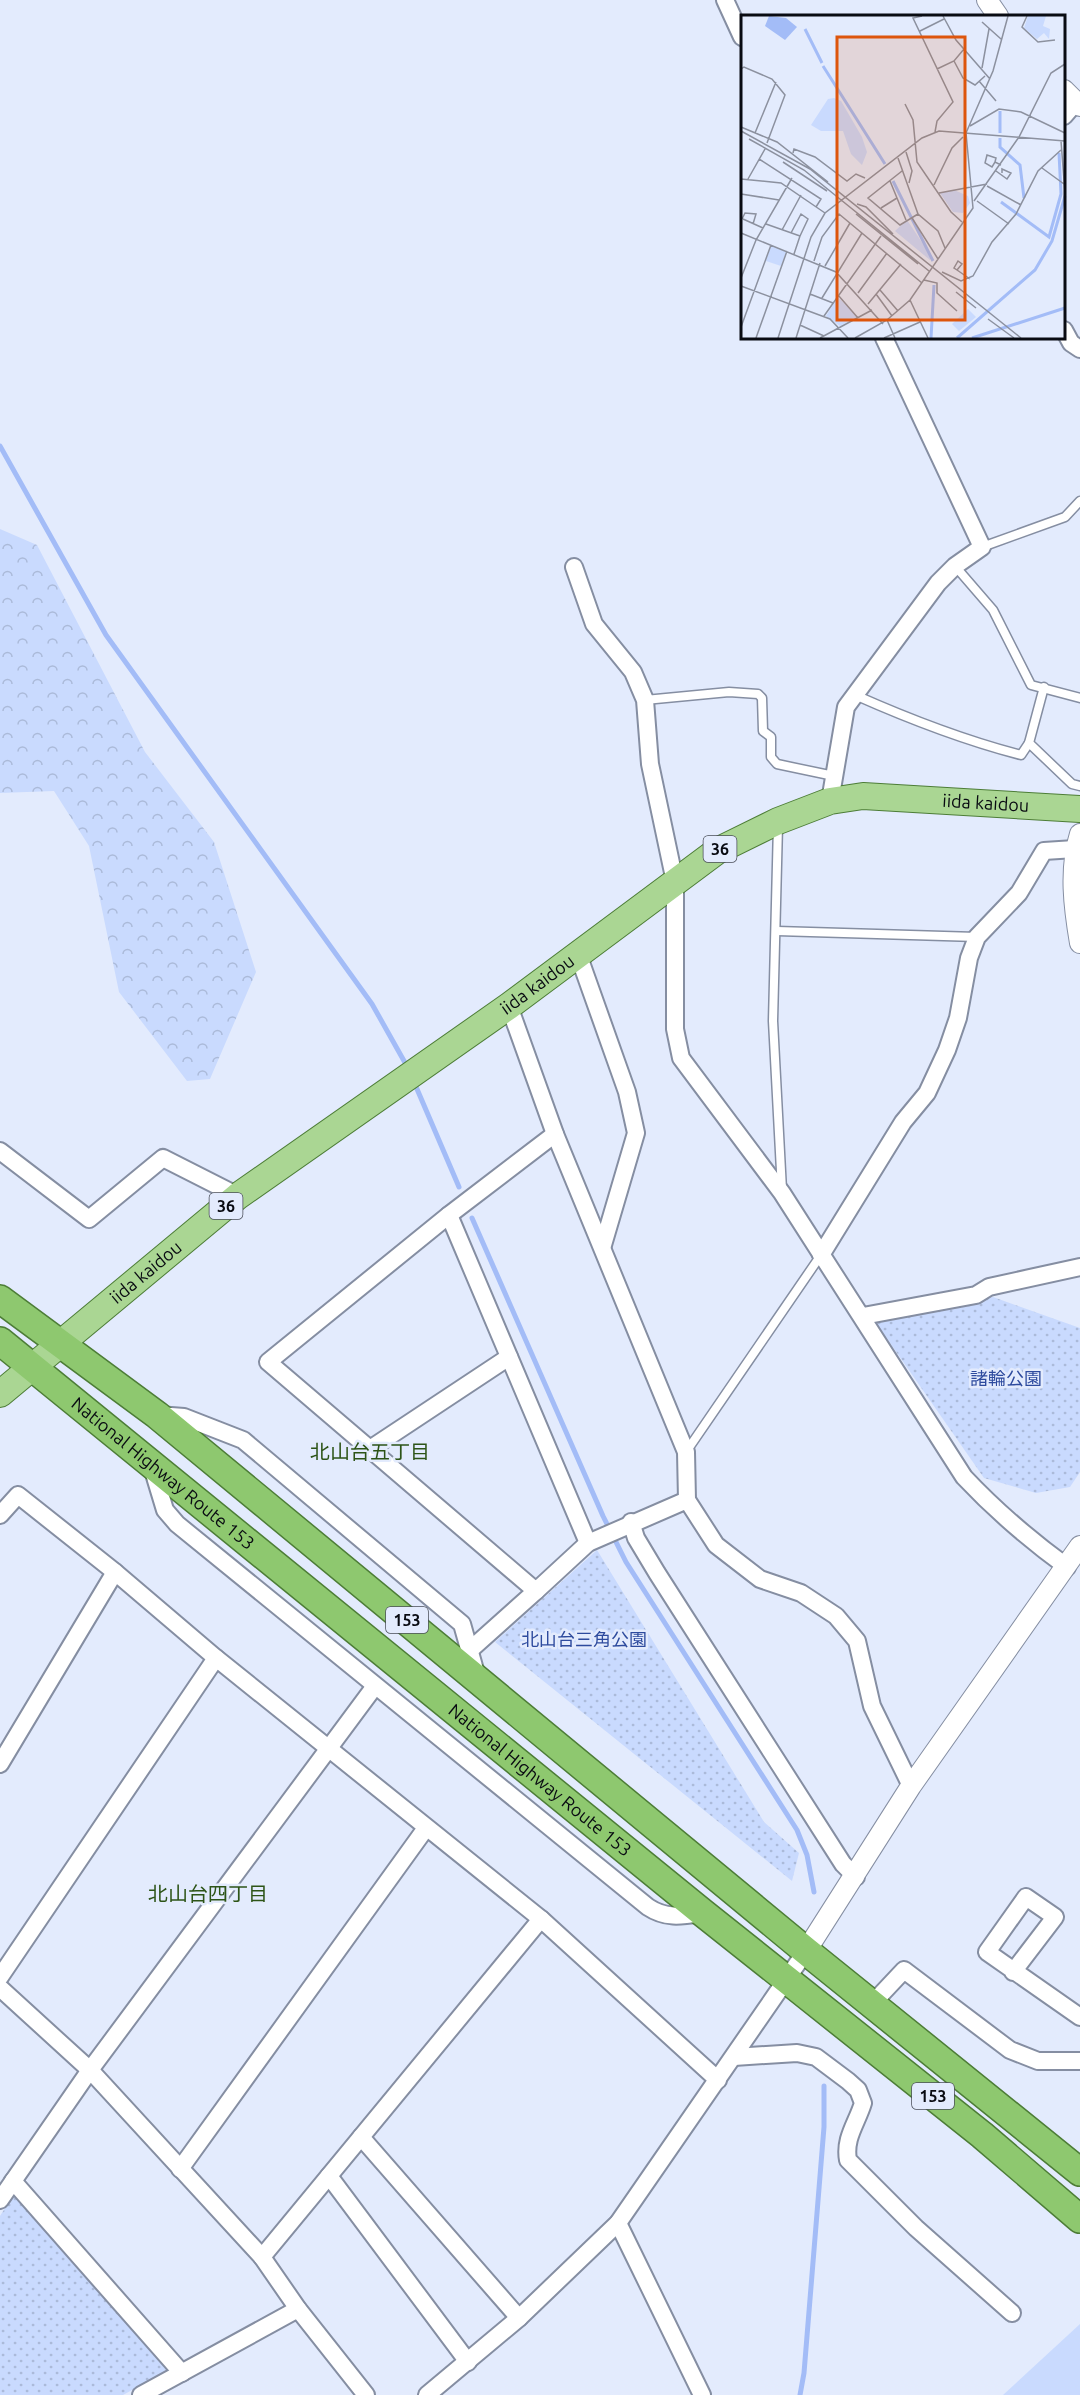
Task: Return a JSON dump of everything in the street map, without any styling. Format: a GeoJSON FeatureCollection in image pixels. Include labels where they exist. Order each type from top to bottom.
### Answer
{"type":"FeatureCollection","features":[{"type":"Feature","properties":{"kind":"highway","name":"National Highway Route 153"},"geometry":{"type":"LineString","coordinates":[[0,1299],[157,1415],[806,1951],[1080,2172]]}},
{"type":"Feature","properties":{"kind":"highway","name":"National Highway Route 153"},"geometry":{"type":"LineString","coordinates":[[0,1341],[150,1460],[703,1913],[982,2134],[1078,2218]]}},
{"type":"Feature","properties":{"kind":"main road","name":"iida kaidou"},"geometry":{"type":"LineString","coordinates":[[60,1344],[238,1196],[509,1006],[717,851],[778,821],[830,801],[863,796],[1080,809]]}},
{"type":"Feature","properties":{"kind":"main road","name":"36"},"geometry":{"type":"LineString","coordinates":[[0,1394],[60,1344]]}},
{"type":"Feature","properties":{"kind":"street"},"geometry":{"type":"LineString","coordinates":[[725,0],[741,35]]}},
{"type":"Feature","properties":{"kind":"street"},"geometry":{"type":"LineString","coordinates":[[987,0],[997,15]]}},
{"type":"Feature","properties":{"kind":"street"},"geometry":{"type":"LineString","coordinates":[[1065,332],[1071,343],[1080,349]]}},
{"type":"Feature","properties":{"kind":"street"},"geometry":{"type":"LineString","coordinates":[[830,801],[846,707],[938,583],[955,566],[982,547],[884,339]]}},
{"type":"Feature","properties":{"kind":"street"},"geometry":{"type":"LineString","coordinates":[[574,567],[594,624],[633,672],[645,700],[650,764],[675,882],[675,1029],[681,1058],[782,1193],[863,1316],[964,1477],[1034,1542],[1066,1567]]}},
{"type":"Feature","properties":{"kind":"street"},"geometry":{"type":"LineString","coordinates":[[821,1255],[903,1122],[927,1093],[947,1050],[958,1018],[969,958],[977,937],[1019,893],[1044,851],[1078,842],[1075,915],[1080,943]]}},
{"type":"Feature","properties":{"kind":"street"},"geometry":{"type":"LineString","coordinates":[[578,954],[627,1092],[636,1132],[603,1245]]}},
{"type":"Feature","properties":{"kind":"street"},"geometry":{"type":"LineString","coordinates":[[509,1006],[555,1134],[603,1245],[686,1452],[687,1500],[716,1545],[760,1580],[801,1593],[836,1616],[857,1641],[872,1706],[911,1786]]}},
{"type":"Feature","properties":{"kind":"street"},"geometry":{"type":"LineString","coordinates":[[536,1591],[268,1362],[449,1215],[555,1134]]}},
{"type":"Feature","properties":{"kind":"street"},"geometry":{"type":"LineString","coordinates":[[0,1151],[89,1219],[163,1158],[238,1196]]}},
{"type":"Feature","properties":{"kind":"street"},"geometry":{"type":"LineString","coordinates":[[449,1215],[509,1357],[594,1540]]}},
{"type":"Feature","properties":{"kind":"street"},"geometry":{"type":"LineString","coordinates":[[863,1316],[976,1295],[989,1287],[1080,1268]]}},
{"type":"Feature","properties":{"kind":"street"},"geometry":{"type":"LineString","coordinates":[[370,1449],[509,1357]]}},
{"type":"Feature","properties":{"kind":"street"},"geometry":{"type":"LineString","coordinates":[[157,1415],[184,1417],[243,1440],[462,1624],[477,1677]]}},
{"type":"Feature","properties":{"kind":"street"},"geometry":{"type":"LineString","coordinates":[[150,1460],[165,1510],[177,1524],[648,1907],[658,1914],[672,1917],[703,1913]]}},
{"type":"Feature","properties":{"kind":"street"},"geometry":{"type":"LineString","coordinates":[[0,1515],[18,1495],[426,1828],[541,1918],[718,2080]]}},
{"type":"Feature","properties":{"kind":"street"},"geometry":{"type":"LineString","coordinates":[[470,1650],[594,1540],[626,1524],[687,1500]]}},
{"type":"Feature","properties":{"kind":"street"},"geometry":{"type":"LineString","coordinates":[[626,1524],[843,1864],[856,1877]]}},
{"type":"Feature","properties":{"kind":"street"},"geometry":{"type":"LineString","coordinates":[[427,2395],[519,2318],[618,2223],[787,1980],[856,1877],[911,1786],[1080,1546]]}},
{"type":"Feature","properties":{"kind":"street"},"geometry":{"type":"LineString","coordinates":[[0,1764],[115,1572]]}},
{"type":"Feature","properties":{"kind":"street"},"geometry":{"type":"LineString","coordinates":[[0,1977],[216,1658]]}},
{"type":"Feature","properties":{"kind":"street"},"geometry":{"type":"LineString","coordinates":[[0,2200],[90,2070],[328,1746],[375,1686]]}},
{"type":"Feature","properties":{"kind":"street"},"geometry":{"type":"LineString","coordinates":[[180,2169],[426,1828]]}},
{"type":"Feature","properties":{"kind":"street"},"geometry":{"type":"LineString","coordinates":[[262,2257],[541,1918]]}},
{"type":"Feature","properties":{"kind":"street"},"geometry":{"type":"LineString","coordinates":[[872,2004],[904,1970],[1010,2050],[1038,2061],[1080,2061]]}},
{"type":"Feature","properties":{"kind":"street"},"geometry":{"type":"LineString","coordinates":[[1013,1972],[1080,2017]]}},
{"type":"Feature","properties":{"kind":"street"},"geometry":{"type":"LineString","coordinates":[[0,1988],[90,2070],[262,2257],[298,2309],[366,2395]]}},
{"type":"Feature","properties":{"kind":"street"},"geometry":{"type":"LineString","coordinates":[[734,2057],[797,2053],[816,2057],[848,2081],[858,2091],[863,2103],[848,2137],[846,2148],[848,2160],[916,2228],[1012,2313]]}},
{"type":"Feature","properties":{"kind":"street"},"geometry":{"type":"LineString","coordinates":[[361,2137],[519,2318]]}},
{"type":"Feature","properties":{"kind":"street"},"geometry":{"type":"LineString","coordinates":[[329,2176],[468,2362]]}},
{"type":"Feature","properties":{"kind":"street"},"geometry":{"type":"LineString","coordinates":[[13,2181],[182,2373]]}},
{"type":"Feature","properties":{"kind":"street"},"geometry":{"type":"LineString","coordinates":[[618,2223],[702,2395]]}},
{"type":"Feature","properties":{"kind":"street"},"geometry":{"type":"LineString","coordinates":[[141,2395],[298,2309]]}},
{"type":"Feature","properties":{"kind":"lane"},"geometry":{"type":"LineString","coordinates":[[982,547],[1065,517],[1080,501]]}},
{"type":"Feature","properties":{"kind":"lane"},"geometry":{"type":"LineString","coordinates":[[955,566],[993,610],[1031,685],[1080,698]]}},
{"type":"Feature","properties":{"kind":"lane"},"geometry":{"type":"LineString","coordinates":[[855,695],[938,731],[1021,755],[1029,743],[1044,687]]}},
{"type":"Feature","properties":{"kind":"lane"},"geometry":{"type":"LineString","coordinates":[[645,700],[729,692],[758,694],[762,698],[763,731],[771,737],[771,757],[777,764],[834,776]]}},
{"type":"Feature","properties":{"kind":"lane"},"geometry":{"type":"LineString","coordinates":[[1029,743],[1072,784],[1080,786]]}},
{"type":"Feature","properties":{"kind":"lane"},"geometry":{"type":"LineString","coordinates":[[778,821],[773,1021],[782,1193]]}},
{"type":"Feature","properties":{"kind":"lane"},"geometry":{"type":"LineString","coordinates":[[777,931],[977,937]]}},
{"type":"Feature","properties":{"kind":"lane"},"geometry":{"type":"LineString","coordinates":[[686,1452],[821,1255]]}},
{"type":"Feature","properties":{"kind":"green space"},"geometry":{"type":"Polygon","coordinates":[[[0,529],[37,545],[145,752],[214,842],[256,972],[210,1079],[187,1081],[119,992],[89,846],[54,791],[0,793],[0,529]]]}},
{"type":"Feature","properties":{"kind":"green space","name":"諸輪公園"},"geometry":{"type":"Polygon","coordinates":[[[993,1297],[1080,1328],[1080,1472],[1070,1487],[1036,1493],[984,1478],[874,1320],[993,1297]]]}},
{"type":"Feature","properties":{"kind":"green space","name":"北山台三角公園"},"geometry":{"type":"Polygon","coordinates":[[[597,1550],[764,1822],[799,1853],[792,1881],[495,1642],[597,1550]]]}},
{"type":"Feature","properties":{"kind":"green space"},"geometry":{"type":"Polygon","coordinates":[[[14,2194],[172,2368],[123,2395],[0,2395],[0,2216],[14,2194]]]}},
{"type":"Feature","properties":{"kind":"green space"},"geometry":{"type":"Polygon","coordinates":[[[1080,2324],[1080,2395],[1003,2395],[1080,2324]]]}},
{"type":"Feature","properties":{"kind":"waterway"},"geometry":{"type":"LineString","coordinates":[[0,446],[106,635],[372,1004],[408,1068]]}},
{"type":"Feature","properties":{"kind":"waterway"},"geometry":{"type":"LineString","coordinates":[[414,1082],[459,1187]]}},
{"type":"Feature","properties":{"kind":"waterway"},"geometry":{"type":"LineString","coordinates":[[472,1218],[603,1516],[626,1562],[797,1830],[807,1855],[814,1892]]}},
{"type":"Feature","properties":{"kind":"waterway"},"geometry":{"type":"LineString","coordinates":[[800,2395],[804,2373],[824,2127],[824,2086]]}},
{"type":"Feature","properties":{"kind":"district","name":"北山台五丁目"},"geometry":{"type":"Point","coordinates":[370,1452]}},
{"type":"Feature","properties":{"kind":"district","name":"北山台四丁目"},"geometry":{"type":"Point","coordinates":[208,1894]}}]}
